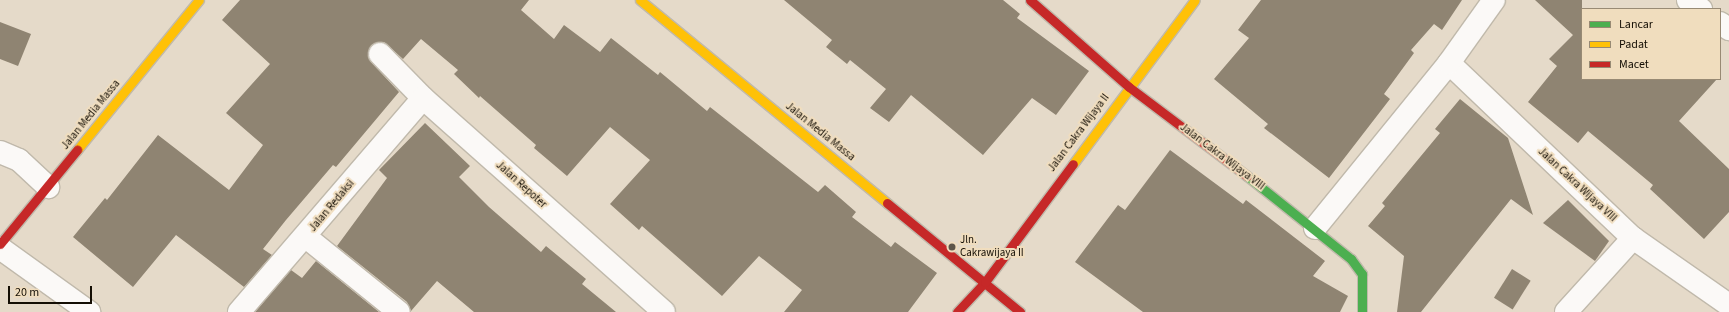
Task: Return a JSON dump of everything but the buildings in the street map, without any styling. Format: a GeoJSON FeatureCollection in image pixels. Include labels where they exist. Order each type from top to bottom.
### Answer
{"type":"FeatureCollection","features":[{"type":"Feature","properties":{"kind":"street","name":"Jalan Media Massa"},"geometry":{"type":"LineString","coordinates":[[0,244],[199,0]]}},
{"type":"Feature","properties":{"kind":"street","name":"Jalan Media Massa"},"geometry":{"type":"LineString","coordinates":[[640,0],[1020,312]]}},
{"type":"Feature","properties":{"kind":"street","name":"Jalan Cakra Wijaya VIII"},"geometry":{"type":"LineString","coordinates":[[1030,0],[1129,87],[1315,228],[1351,259],[1362,274],[1362,312]]}},
{"type":"Feature","properties":{"kind":"street","name":"Jalan Cakra Wijaya II"},"geometry":{"type":"LineString","coordinates":[[957,312],[985,282],[1195,0]]}},
{"type":"Feature","properties":{"kind":"street"},"geometry":{"type":"LineString","coordinates":[[1315,228],[1449,64],[1494,0]]}},
{"type":"Feature","properties":{"kind":"street"},"geometry":{"type":"LineString","coordinates":[[1688,0],[1700,8]]}},
{"type":"Feature","properties":{"kind":"street","name":"Jalan Repoter"},"geometry":{"type":"LineString","coordinates":[[380,54],[423,98],[664,312]]}},
{"type":"Feature","properties":{"kind":"street","name":"Jalan Cakra Wijaya VIII"},"geometry":{"type":"LineString","coordinates":[[1449,64],[1633,238],[1729,305]]}},
{"type":"Feature","properties":{"kind":"street","name":"Jalan Redaksi"},"geometry":{"type":"LineString","coordinates":[[239,312],[306,237],[423,98]]}},
{"type":"Feature","properties":{"kind":"street"},"geometry":{"type":"LineString","coordinates":[[0,152],[19,160],[48,187]]}},
{"type":"Feature","properties":{"kind":"street"},"geometry":{"type":"LineString","coordinates":[[306,237],[399,312]]}},
{"type":"Feature","properties":{"kind":"street"},"geometry":{"type":"LineString","coordinates":[[1566,312],[1633,238]]}},
{"type":"Feature","properties":{"kind":"street"},"geometry":{"type":"LineString","coordinates":[[0,248],[89,312]]}},
{"type":"Feature","properties":{"kind":"traffic: fast"},"geometry":{"type":"LineString","coordinates":[[1247,176],[1351,259],[1362,274],[1362,312]]}},
{"type":"Feature","properties":{"kind":"traffic: slow"},"geometry":{"type":"LineString","coordinates":[[77,150],[199,0]]}},
{"type":"Feature","properties":{"kind":"traffic: slow"},"geometry":{"type":"LineString","coordinates":[[640,0],[887,203]]}},
{"type":"Feature","properties":{"kind":"traffic: slow"},"geometry":{"type":"LineString","coordinates":[[1073,164],[1195,0]]}},
{"type":"Feature","properties":{"kind":"traffic: jam"},"geometry":{"type":"LineString","coordinates":[[1030,0],[1129,87],[1247,176]]}},
{"type":"Feature","properties":{"kind":"traffic: jam"},"geometry":{"type":"LineString","coordinates":[[0,244],[77,150]]}},
{"type":"Feature","properties":{"kind":"traffic: jam"},"geometry":{"type":"LineString","coordinates":[[957,312],[985,282],[1073,164]]}},
{"type":"Feature","properties":{"kind":"traffic: jam"},"geometry":{"type":"LineString","coordinates":[[887,203],[1020,312]]}},
{"type":"Feature","properties":{"kind":"place","name":"Jln. Cakrawijaya II"},"geometry":{"type":"Point","coordinates":[952,247]}}]}
